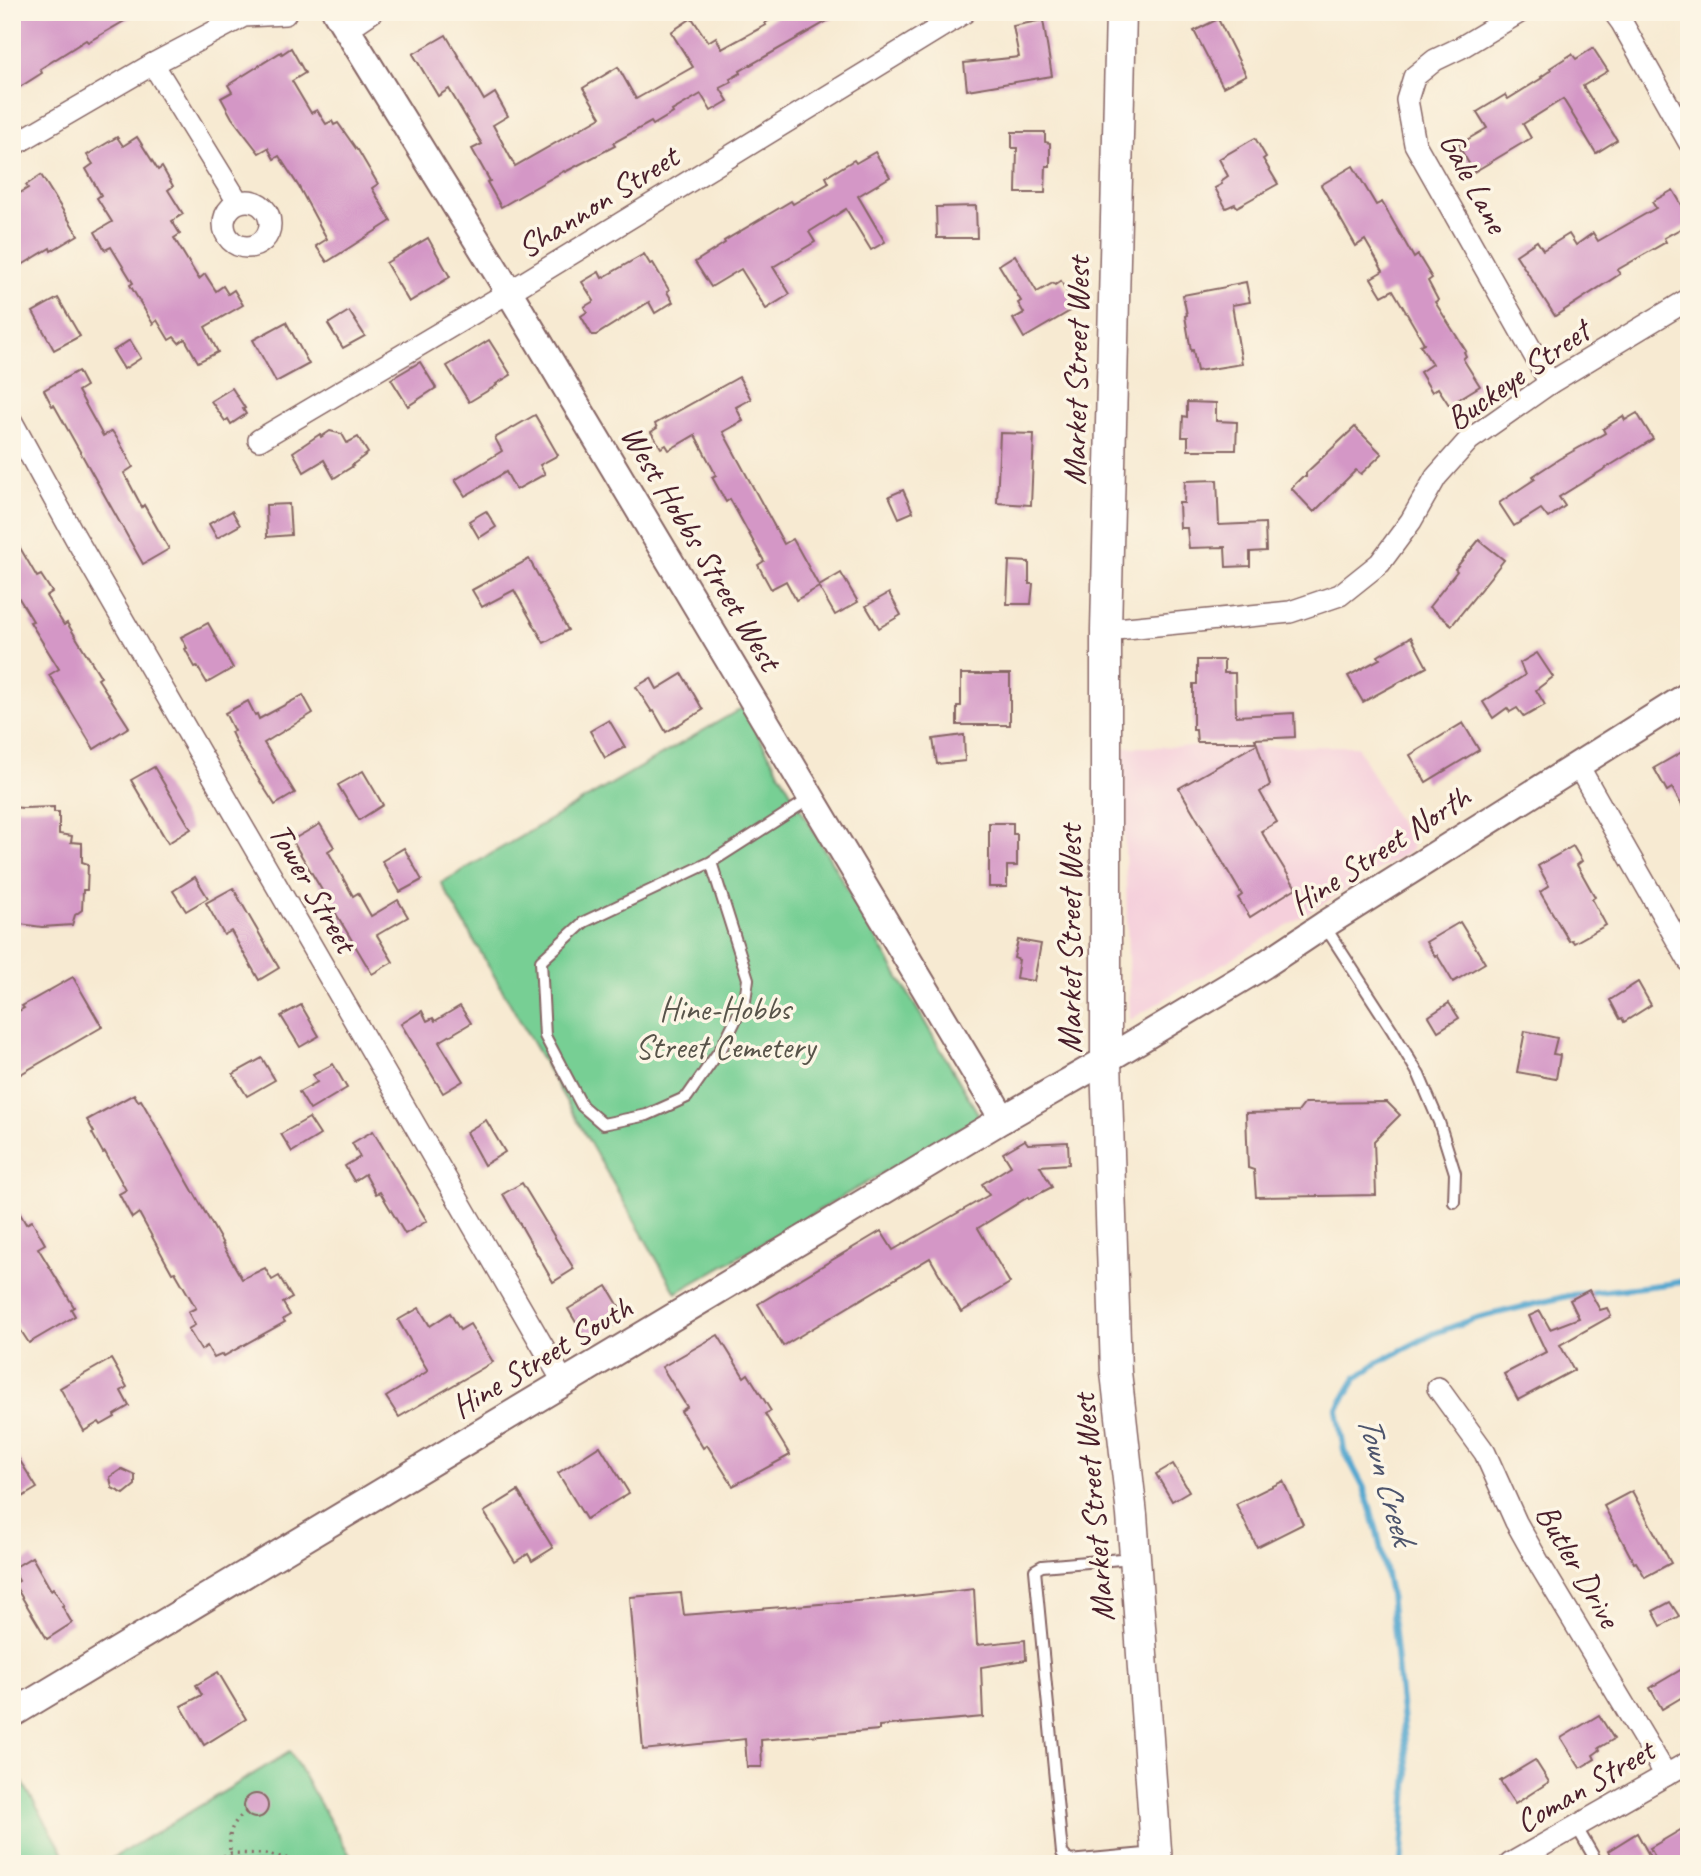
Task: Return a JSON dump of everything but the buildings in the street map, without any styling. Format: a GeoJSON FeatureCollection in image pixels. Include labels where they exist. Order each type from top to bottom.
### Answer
{"type":"FeatureCollection","features":[{"type":"Feature","properties":{"kind":"main road","name":"Market Street West"},"geometry":{"type":"LineString","coordinates":[[1121,12],[1106,631],[1106,1060],[1116,1372],[1132,1515],[1156,1858]]}},
{"type":"Feature","properties":{"kind":"street"},"geometry":{"type":"LineString","coordinates":[[12,146],[245,14],[286,12]]}},
{"type":"Feature","properties":{"kind":"street"},"geometry":{"type":"LineString","coordinates":[[342,20],[372,12]]}},
{"type":"Feature","properties":{"kind":"street","name":"Shannon Street"},"geometry":{"type":"LineString","coordinates":[[259,440],[509,292],[965,12]]}},
{"type":"Feature","properties":{"kind":"street","name":"Gale Lane"},"geometry":{"type":"LineString","coordinates":[[1520,12],[1436,60],[1415,77],[1407,100],[1415,144],[1550,383]]}},
{"type":"Feature","properties":{"kind":"street"},"geometry":{"type":"LineString","coordinates":[[1614,12],[1689,142]]}},
{"type":"Feature","properties":{"kind":"street","name":"West Hobbs Street West"},"geometry":{"type":"LineString","coordinates":[[342,20],[509,292],[1003,1119]]}},
{"type":"Feature","properties":{"kind":"street"},"geometry":{"type":"LineString","coordinates":[[153,64],[238,202]]}},
{"type":"Feature","properties":{"kind":"street","name":"Buckeye Street"},"geometry":{"type":"LineString","coordinates":[[1106,631],[1290,612],[1340,595],[1380,563],[1411,521],[1436,477],[1469,440],[1550,383],[1689,299]]}},
{"type":"Feature","properties":{"kind":"street","name":"Tower Street"},"geometry":{"type":"LineString","coordinates":[[12,422],[89,561],[564,1383]]}},
{"type":"Feature","properties":{"kind":"street","name":"Hine Street North"},"geometry":{"type":"LineString","coordinates":[[1106,1060],[1265,965],[1689,695]]}},
{"type":"Feature","properties":{"kind":"street"},"geometry":{"type":"LineString","coordinates":[[1577,764],[1689,961]]}},
{"type":"Feature","properties":{"kind":"street","name":"Hine Street South"},"geometry":{"type":"LineString","coordinates":[[12,1714],[1003,1119],[1106,1060]]}},
{"type":"Feature","properties":{"kind":"street","name":"Butler Drive"},"geometry":{"type":"LineString","coordinates":[[1438,1388],[1486,1453],[1516,1522],[1540,1565],[1666,1775]]}},
{"type":"Feature","properties":{"kind":"street","name":"Coman Street"},"geometry":{"type":"LineString","coordinates":[[1510,1864],[1689,1762]]}},
{"type":"Feature","properties":{"kind":"lane"},"geometry":{"type":"LineString","coordinates":[[711,862],[748,979],[745,1001],[722,1047],[687,1097],[647,1115],[603,1124],[582,1105],[545,1036],[541,961],[584,922],[711,862],[811,798]]}},
{"type":"Feature","properties":{"kind":"lane"},"geometry":{"type":"LineString","coordinates":[[1324,925],[1419,1075],[1439,1122],[1455,1172],[1454,1202]]}},
{"type":"Feature","properties":{"kind":"lane"},"geometry":{"type":"LineString","coordinates":[[1135,1558],[1042,1566],[1035,1570],[1062,1853],[1069,1861],[1156,1858]]}},
{"type":"Feature","properties":{"kind":"lane"},"geometry":{"type":"LineString","coordinates":[[1576,1826],[1598,1864]]}},
{"type":"Feature","properties":{"kind":"path"},"geometry":{"type":"LineString","coordinates":[[230,1864],[231,1829],[234,1821],[246,1812]]}},
{"type":"Feature","properties":{"kind":"path"},"geometry":{"type":"LineString","coordinates":[[204,1864],[230,1853],[265,1854],[301,1861],[304,1864]]}},
{"type":"Feature","properties":{"kind":"path"},"geometry":{"type":"LineString","coordinates":[[12,1861],[20,1864]]}},
{"type":"Feature","properties":{"kind":"shaded area"},"geometry":{"type":"Polygon","coordinates":[[[1357,746],[1413,849],[1130,1020],[1122,747],[1357,746]]]}},
{"type":"Feature","properties":{"kind":"green space","name":"Hine-Hobbs Street Cemetery"},"geometry":{"type":"Polygon","coordinates":[[[742,708],[980,1117],[676,1293],[441,883],[742,708]]]}},
{"type":"Feature","properties":{"kind":"green space"},"geometry":{"type":"Polygon","coordinates":[[[290,1752],[355,1864],[103,1864],[290,1752]]]}},
{"type":"Feature","properties":{"kind":"green space"},"geometry":{"type":"Polygon","coordinates":[[[12,1764],[70,1864],[12,1864],[12,1764]]]}},
{"type":"Feature","properties":{"kind":"waterway","name":"Town Creek"},"geometry":{"type":"LineString","coordinates":[[1401,1864],[1408,1773],[1390,1594],[1377,1531],[1364,1488],[1344,1450],[1337,1410],[1356,1378],[1379,1362],[1435,1333],[1477,1318],[1572,1295],[1689,1280]]}}]}
